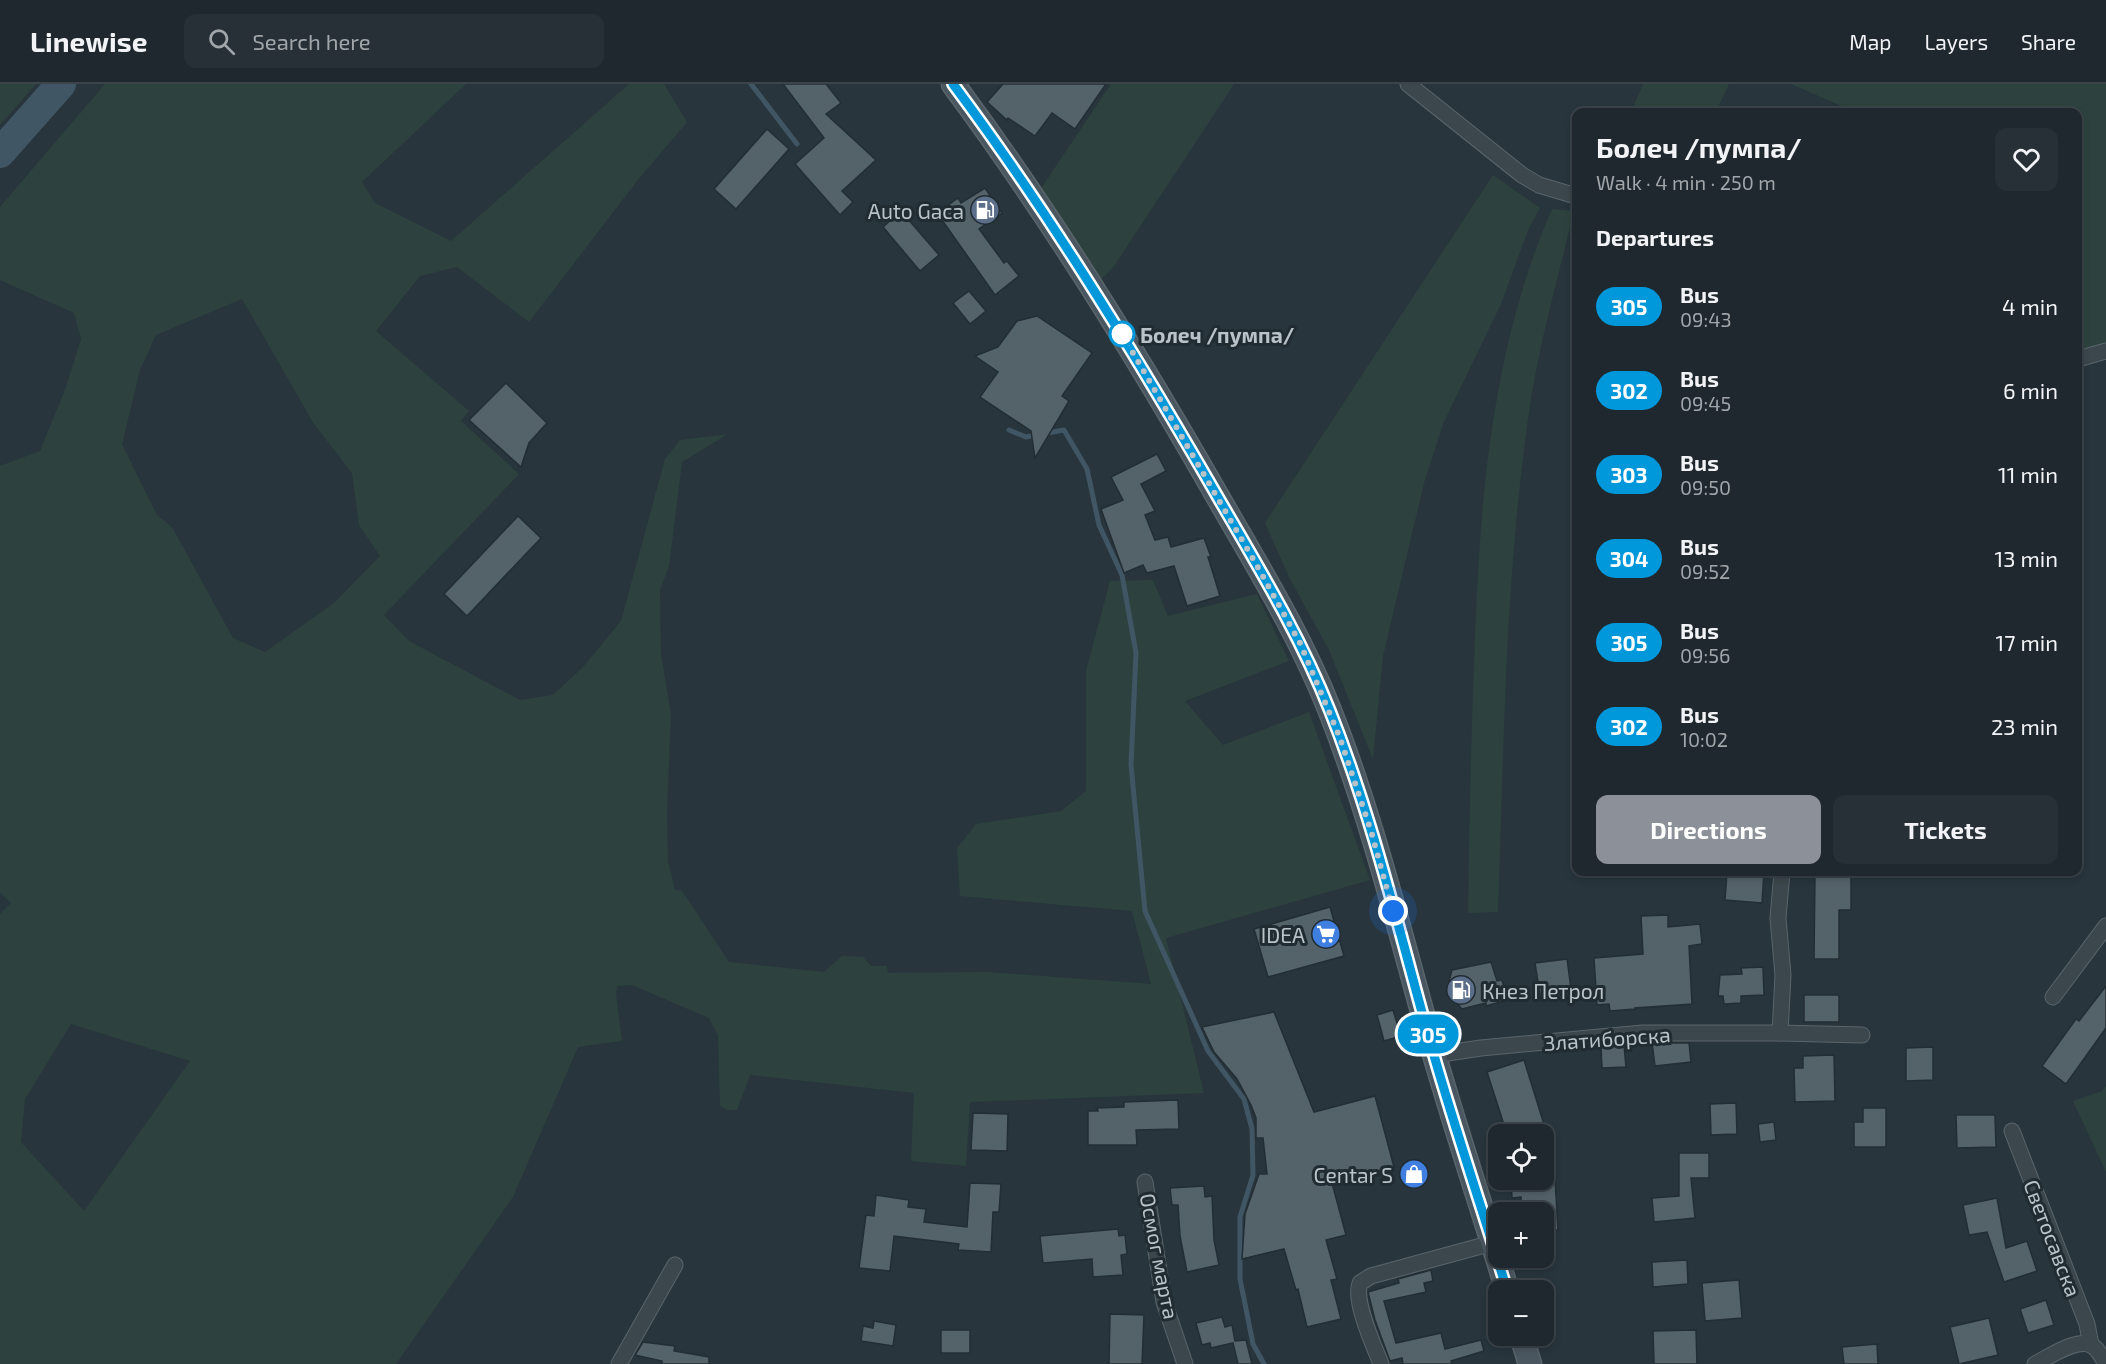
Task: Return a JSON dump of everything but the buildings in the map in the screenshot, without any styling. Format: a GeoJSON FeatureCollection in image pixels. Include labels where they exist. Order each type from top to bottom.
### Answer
{"type":"FeatureCollection","features":[{"type":"Feature","properties":{"kind":"main road"},"geometry":{"type":"LineString","coordinates":[[953,84],[1092,285],[1288,619],[1323,695],[1343,746],[1371,831],[1434,1055],[1488,1230]]}},
{"type":"Feature","properties":{"kind":"main road"},"geometry":{"type":"LineString","coordinates":[[1524,1346],[1530,1364]]}},
{"type":"Feature","properties":{"kind":"street"},"geometry":{"type":"LineString","coordinates":[[1408,84],[1522,175],[1539,184],[1572,195]]}},
{"type":"Feature","properties":{"kind":"street"},"geometry":{"type":"LineString","coordinates":[[2082,358],[2106,351]]}},
{"type":"Feature","properties":{"kind":"street"},"geometry":{"type":"LineString","coordinates":[[1780,1033],[1783,975],[1778,918],[1782,876]]}},
{"type":"Feature","properties":{"kind":"street"},"geometry":{"type":"LineString","coordinates":[[2053,997],[2106,926]]}},
{"type":"Feature","properties":{"kind":"street","name":"Златиборска"},"geometry":{"type":"LineString","coordinates":[[1434,1055],[1481,1048],[1643,1033],[1862,1035]]}},
{"type":"Feature","properties":{"kind":"street","name":"Светосавска"},"geometry":{"type":"LineString","coordinates":[[2012,1131],[2087,1324],[2091,1345],[2096,1348],[2106,1363]]}},
{"type":"Feature","properties":{"kind":"street","name":"Осмог марта"},"geometry":{"type":"LineString","coordinates":[[1146,1182],[1164,1302],[1185,1364]]}},
{"type":"Feature","properties":{"kind":"street"},"geometry":{"type":"LineString","coordinates":[[1381,1364],[1362,1312],[1358,1294],[1360,1283],[1371,1276],[1488,1244]]}},
{"type":"Feature","properties":{"kind":"street"},"geometry":{"type":"LineString","coordinates":[[619,1364],[675,1265]]}},
{"type":"Feature","properties":{"kind":"street"},"geometry":{"type":"LineString","coordinates":[[2035,1364],[2074,1345],[2091,1345]]}},
{"type":"Feature","properties":{"kind":"green space"},"geometry":{"type":"Polygon","coordinates":[[[0,84],[36,84],[0,125],[0,84]]]}},
{"type":"Feature","properties":{"kind":"green space"},"geometry":{"type":"Polygon","coordinates":[[[105,84],[466,84],[362,182],[375,203],[451,241],[629,84],[664,84],[687,122],[637,181],[529,322],[457,267],[420,276],[376,331],[469,411],[461,421],[519,474],[384,615],[409,641],[520,700],[553,695],[583,667],[621,621],[665,459],[680,440],[728,434],[682,462],[669,566],[660,590],[661,654],[671,714],[667,812],[668,861],[675,890],[682,891],[729,962],[824,972],[842,956],[863,957],[871,966],[887,966],[888,973],[987,972],[1151,984],[1132,911],[960,896],[957,848],[976,824],[1061,811],[1086,791],[1086,671],[1110,581],[1153,580],[1168,616],[1257,594],[1289,661],[1185,701],[1223,745],[1309,712],[1370,880],[1166,938],[1204,1093],[970,1102],[966,1166],[911,1161],[914,1093],[750,1075],[737,1110],[727,1110],[720,1106],[718,1036],[709,1018],[632,985],[617,986],[622,1041],[578,1047],[513,1197],[396,1364],[0,1364],[0,914],[11,903],[0,893],[0,466],[40,451],[66,387],[81,339],[74,313],[0,280],[0,207],[105,84]],[[242,299],[156,335],[140,370],[122,444],[157,515],[172,527],[233,638],[265,652],[334,603],[380,556],[359,525],[352,473],[314,424],[242,299]],[[71,1024],[25,1099],[21,1142],[84,1211],[190,1061],[71,1024]]]}},
{"type":"Feature","properties":{"kind":"green space"},"geometry":{"type":"Polygon","coordinates":[[[1111,84],[1234,84],[1112,269],[1099,281],[1038,193],[1111,84]]]}},
{"type":"Feature","properties":{"kind":"green space"},"geometry":{"type":"Polygon","coordinates":[[[1643,84],[1729,84],[1718,108],[1633,108],[1643,84]]]}},
{"type":"Feature","properties":{"kind":"green space"},"geometry":{"type":"Polygon","coordinates":[[[1791,84],[2106,84],[2106,343],[2082,351],[2082,108],[1846,108],[1791,84]]]}},
{"type":"Feature","properties":{"kind":"green space"},"geometry":{"type":"Polygon","coordinates":[[[1493,175],[1540,208],[1528,230],[1501,304],[1443,424],[1424,483],[1383,656],[1373,759],[1329,650],[1289,577],[1265,523],[1493,175]]]}},
{"type":"Feature","properties":{"kind":"green space"},"geometry":{"type":"Polygon","coordinates":[[[1552,209],[1572,211],[1572,219],[1538,361],[1521,474],[1510,599],[1498,912],[1468,913],[1476,605],[1485,490],[1501,375],[1514,318],[1531,263],[1552,209]]]}},
{"type":"Feature","properties":{"kind":"green space"},"geometry":{"type":"Polygon","coordinates":[[[2106,1086],[2106,1172],[2073,1101],[2102,1091],[2106,1086]]]}},
{"type":"Feature","properties":{"kind":"waterway"},"geometry":{"type":"LineString","coordinates":[[0,153],[61,84]]}},
{"type":"Feature","properties":{"kind":"waterway"},"geometry":{"type":"LineString","coordinates":[[751,84],[797,144]]}},
{"type":"Feature","properties":{"kind":"waterway"},"geometry":{"type":"LineString","coordinates":[[1009,430],[1026,437],[1064,430],[1087,469],[1099,525],[1122,575],[1136,653],[1131,765],[1145,911],[1208,1051],[1244,1099],[1252,1129],[1253,1175],[1240,1217],[1240,1279],[1253,1344],[1264,1364]]}},
{"type":"Feature","properties":{"kind":"bus line","name":"305"},"geometry":{"type":"LineString","coordinates":[[953,84],[1096,292],[1168,411],[1300,643],[1330,711],[1371,831],[1434,1055],[1504,1280]]}},
{"type":"Feature","properties":{"kind":"place","name":"Auto Gaca"},"geometry":{"type":"Point","coordinates":[985,210]}},
{"type":"Feature","properties":{"kind":"place","name":"Болеч /пумпа/"},"geometry":{"type":"Point","coordinates":[1122,334]}},
{"type":"Feature","properties":{"kind":"place","name":"IDEA"},"geometry":{"type":"Point","coordinates":[1326,934]}},
{"type":"Feature","properties":{"kind":"place","name":"Кнез Петрол"},"geometry":{"type":"Point","coordinates":[1461,990]}},
{"type":"Feature","properties":{"kind":"place","name":"Centar S"},"geometry":{"type":"Point","coordinates":[1414,1174]}},
{"type":"Feature","properties":{"kind":"route"},"geometry":{"type":"LineString","coordinates":[[1122,334],[1300,643],[1340,738],[1371,831],[1393,911]]}}]}
